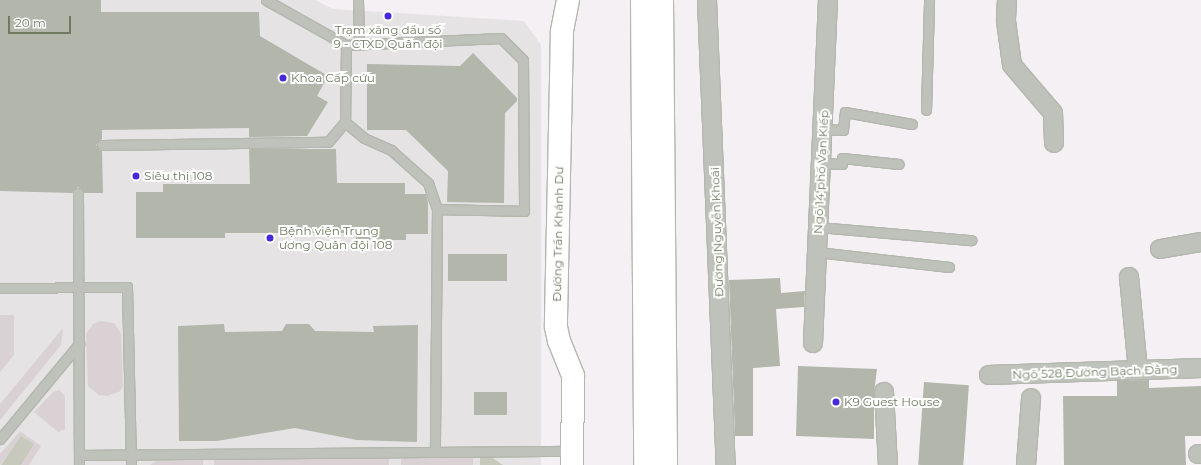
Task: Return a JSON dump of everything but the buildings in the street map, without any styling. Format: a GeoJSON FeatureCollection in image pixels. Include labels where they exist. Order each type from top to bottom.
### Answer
{"type":"FeatureCollection","features":[{"type":"Feature","properties":{"kind":"main road","name":"Đường Trần Khánh Dư"},"geometry":{"type":"LineString","coordinates":[[568,0],[562,32],[556,327],[559,341],[573,376],[572,458]]}},
{"type":"Feature","properties":{"kind":"main road"},"geometry":{"type":"LineString","coordinates":[[642,0],[645,465]]}},
{"type":"Feature","properties":{"kind":"main road"},"geometry":{"type":"LineString","coordinates":[[662,0],[666,465]]}},
{"type":"Feature","properties":{"kind":"street","name":"Đường Nguyễn Khoái"},"geometry":{"type":"LineString","coordinates":[[707,0],[726,465]]}},
{"type":"Feature","properties":{"kind":"street","name":"Ngõ 14 phố Vạn Kiếp"},"geometry":{"type":"LineString","coordinates":[[813,344],[828,0]]}},
{"type":"Feature","properties":{"kind":"street"},"geometry":{"type":"LineString","coordinates":[[1007,0],[1006,21],[1012,65],[1054,113],[1054,143]]}},
{"type":"Feature","properties":{"kind":"street"},"geometry":{"type":"LineString","coordinates":[[1160,249],[1201,242]]}},
{"type":"Feature","properties":{"kind":"street"},"geometry":{"type":"LineString","coordinates":[[1129,277],[1138,371]]}},
{"type":"Feature","properties":{"kind":"street","name":"Ngõ 528 Đường Bạch Đằng"},"geometry":{"type":"LineString","coordinates":[[989,376],[1201,368]]}},
{"type":"Feature","properties":{"kind":"street"},"geometry":{"type":"LineString","coordinates":[[884,392],[888,465]]}},
{"type":"Feature","properties":{"kind":"street"},"geometry":{"type":"LineString","coordinates":[[1026,465],[1031,398]]}},
{"type":"Feature","properties":{"kind":"lane"},"geometry":{"type":"LineString","coordinates":[[266,0],[346,45],[502,38],[523,60],[524,211],[438,209]]}},
{"type":"Feature","properties":{"kind":"lane"},"geometry":{"type":"LineString","coordinates":[[358,0],[359,44]]}},
{"type":"Feature","properties":{"kind":"lane"},"geometry":{"type":"LineString","coordinates":[[926,110],[929,0]]}},
{"type":"Feature","properties":{"kind":"lane"},"geometry":{"type":"LineString","coordinates":[[102,145],[328,142],[345,122],[346,45]]}},
{"type":"Feature","properties":{"kind":"lane"},"geometry":{"type":"LineString","coordinates":[[823,129],[843,130],[845,112],[912,124]]}},
{"type":"Feature","properties":{"kind":"lane"},"geometry":{"type":"LineString","coordinates":[[345,122],[364,138],[391,150],[428,183],[438,209],[435,452]]}},
{"type":"Feature","properties":{"kind":"lane"},"geometry":{"type":"LineString","coordinates":[[821,163],[842,164],[842,158],[899,164]]}},
{"type":"Feature","properties":{"kind":"lane"},"geometry":{"type":"LineString","coordinates":[[78,193],[79,465]]}},
{"type":"Feature","properties":{"kind":"lane"},"geometry":{"type":"LineString","coordinates":[[818,227],[971,240]]}},
{"type":"Feature","properties":{"kind":"lane"},"geometry":{"type":"LineString","coordinates":[[817,252],[949,267]]}},
{"type":"Feature","properties":{"kind":"lane"},"geometry":{"type":"LineString","coordinates":[[0,288],[127,287],[131,465]]}},
{"type":"Feature","properties":{"kind":"lane"},"geometry":{"type":"LineString","coordinates":[[0,439],[79,344]]}},
{"type":"Feature","properties":{"kind":"lane"},"geometry":{"type":"LineString","coordinates":[[79,455],[435,452],[572,458]]}},
{"type":"Feature","properties":{"kind":"shaded area","name":"Bệnh viện Trung ương Quân đội 108"},"geometry":{"type":"Polygon","coordinates":[[[0,0],[315,0],[333,9],[524,21],[541,45],[541,465],[0,465],[0,0]]]}},
{"type":"Feature","properties":{"kind":"shaded area"},"geometry":{"type":"Polygon","coordinates":[[[0,315],[14,315],[14,355],[0,372],[0,315]]]}},
{"type":"Feature","properties":{"kind":"shaded area"},"geometry":{"type":"Polygon","coordinates":[[[100,321],[114,323],[121,333],[123,387],[119,392],[107,396],[99,395],[88,386],[86,334],[93,324],[100,321]]]}},
{"type":"Feature","properties":{"kind":"shaded area"},"geometry":{"type":"Polygon","coordinates":[[[63,328],[61,345],[0,420],[0,404],[63,328]]]}},
{"type":"Feature","properties":{"kind":"shaded area"},"geometry":{"type":"Polygon","coordinates":[[[59,390],[65,396],[65,429],[58,432],[34,412],[53,392],[59,390]]]}},
{"type":"Feature","properties":{"kind":"shaded area"},"geometry":{"type":"Polygon","coordinates":[[[20,431],[41,446],[29,465],[21,465],[27,455],[13,448],[0,465],[0,454],[20,431]]]}},
{"type":"Feature","properties":{"kind":"shaded area"},"geometry":{"type":"Polygon","coordinates":[[[21,436],[34,444],[21,465],[1,465],[21,436]]]}},
{"type":"Feature","properties":{"kind":"shaded area"},"geometry":{"type":"Polygon","coordinates":[[[401,457],[473,457],[473,465],[401,465],[401,457]]]}},
{"type":"Feature","properties":{"kind":"shaded area"},"geometry":{"type":"Polygon","coordinates":[[[480,457],[491,457],[503,465],[480,465],[480,457]]]}},
{"type":"Feature","properties":{"kind":"shaded area"},"geometry":{"type":"Polygon","coordinates":[[[389,458],[389,465],[214,465],[214,460],[389,458]]]}},
{"type":"Feature","properties":{"kind":"shaded area"},"geometry":{"type":"Polygon","coordinates":[[[203,460],[203,465],[150,465],[156,461],[203,460]]]}},
{"type":"Feature","properties":{"kind":"place","name":"Trạm xăng dầu số 9 - CTXD Quân đội"},"geometry":{"type":"Point","coordinates":[388,16]}},
{"type":"Feature","properties":{"kind":"place","name":"Khoa Cấp cứu"},"geometry":{"type":"Point","coordinates":[283,78]}},
{"type":"Feature","properties":{"kind":"place","name":"Siêu thị 108"},"geometry":{"type":"Point","coordinates":[136,176]}},
{"type":"Feature","properties":{"kind":"place","name":"Bệnh viện Trung ương Quân đội 108"},"geometry":{"type":"Point","coordinates":[270,238]}},
{"type":"Feature","properties":{"kind":"place","name":"K9 Guest House"},"geometry":{"type":"Point","coordinates":[836,402]}}]}
